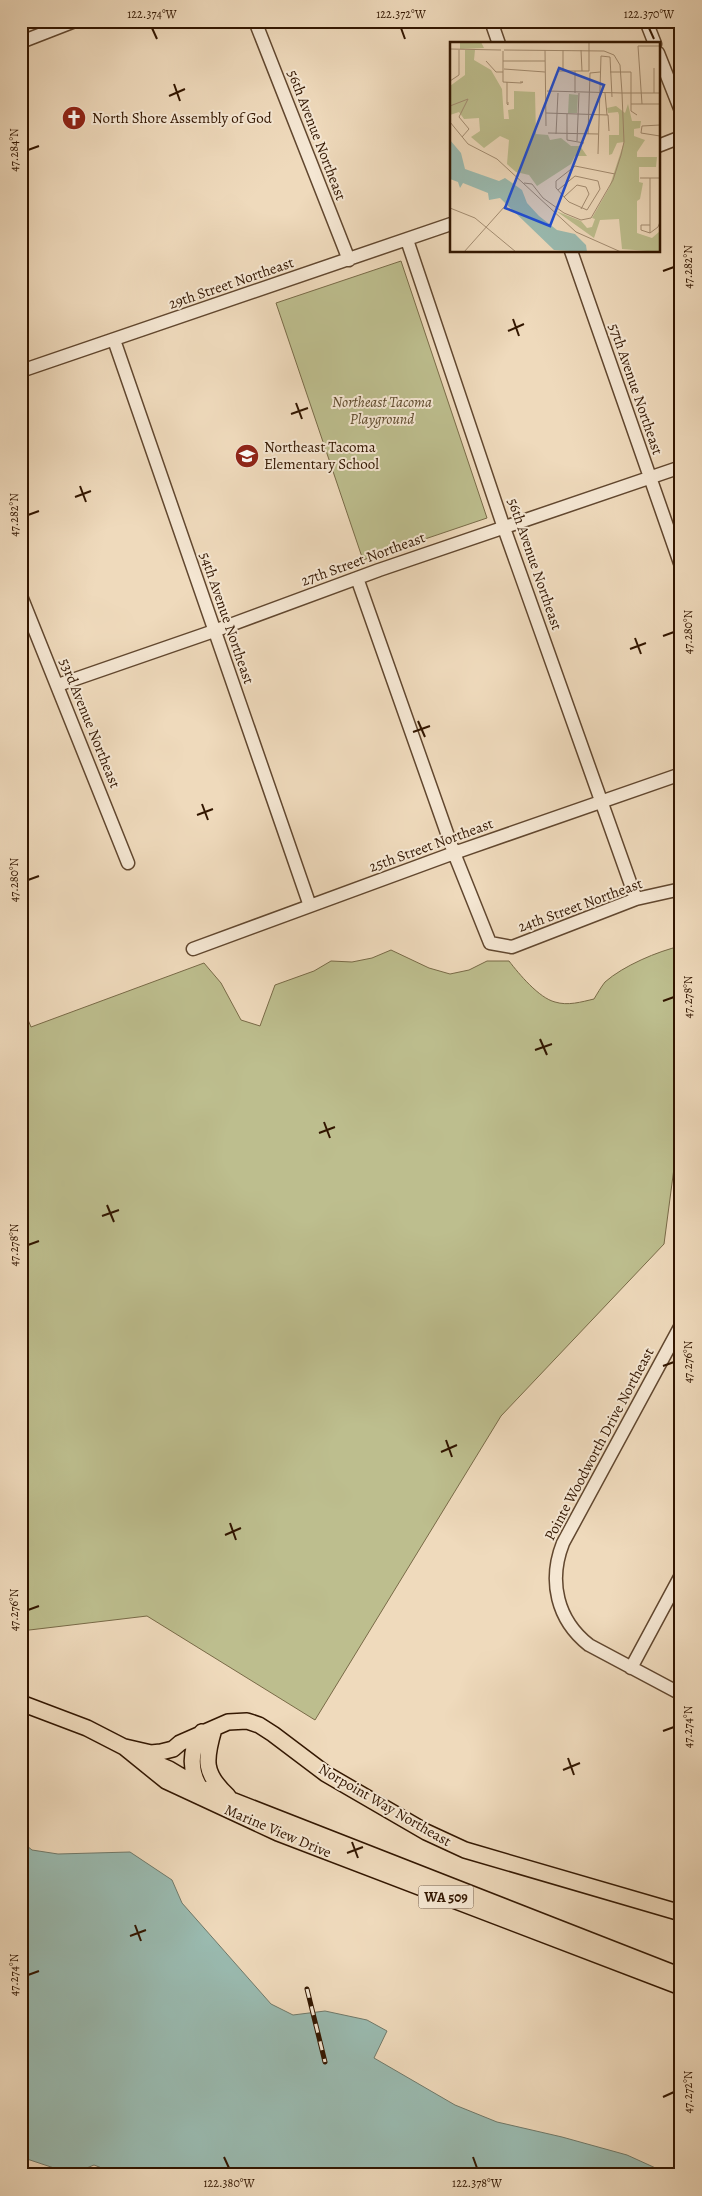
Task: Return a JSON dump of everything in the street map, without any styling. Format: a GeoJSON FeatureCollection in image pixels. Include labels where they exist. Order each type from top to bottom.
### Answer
{"type":"FeatureCollection","features":[{"type":"Feature","properties":{"kind":"main road","name":"Marine View Drive"},"geometry":{"type":"LineString","coordinates":[[21,1702],[87,1728],[129,1752],[169,1769],[200,1788],[681,1976]]}},
{"type":"Feature","properties":{"kind":"main road","name":"Norpoint Way Northeast"},"geometry":{"type":"LineString","coordinates":[[129,1752],[151,1753],[173,1749],[180,1743],[209,1734],[237,1721],[259,1725],[326,1774],[426,1832],[466,1850],[681,1913]]}},
{"type":"Feature","properties":{"kind":"main road"},"geometry":{"type":"LineString","coordinates":[[169,1769],[192,1760],[209,1734]]}},
{"type":"Feature","properties":{"kind":"main road"},"geometry":{"type":"LineString","coordinates":[[209,1734],[208,1761],[211,1778],[232,1801]]}},
{"type":"Feature","properties":{"kind":"main road","name":"Marine View Drive"},"geometry":{"type":"LineString","coordinates":[[129,1752],[166,1781],[278,1833],[681,1987]]}},
{"type":"Feature","properties":{"kind":"main road"},"geometry":{"type":"LineString","coordinates":[[192,1760],[200,1788],[212,1803]]}},
{"type":"Feature","properties":{"kind":"street"},"geometry":{"type":"LineString","coordinates":[[21,42],[75,21]]}},
{"type":"Feature","properties":{"kind":"street","name":"56th Avenue Northeast"},"geometry":{"type":"LineString","coordinates":[[256,21],[349,260]]}},
{"type":"Feature","properties":{"kind":"street"},"geometry":{"type":"LineString","coordinates":[[491,21],[498,42]]}},
{"type":"Feature","properties":{"kind":"street"},"geometry":{"type":"LineString","coordinates":[[646,21],[654,42]]}},
{"type":"Feature","properties":{"kind":"street"},"geometry":{"type":"LineString","coordinates":[[660,57],[681,111]]}},
{"type":"Feature","properties":{"kind":"street"},"geometry":{"type":"LineString","coordinates":[[660,145],[681,137]]}},
{"type":"Feature","properties":{"kind":"street","name":"29th Street Northeast"},"geometry":{"type":"LineString","coordinates":[[21,371],[450,224]]}},
{"type":"Feature","properties":{"kind":"street","name":"56th Avenue Northeast"},"geometry":{"type":"LineString","coordinates":[[407,240],[504,528],[636,899]]}},
{"type":"Feature","properties":{"kind":"street","name":"57th Avenue Northeast"},"geometry":{"type":"LineString","coordinates":[[571,252],[681,566]]}},
{"type":"Feature","properties":{"kind":"street","name":"54th Avenue Northeast"},"geometry":{"type":"LineString","coordinates":[[114,340],[310,906]]}},
{"type":"Feature","properties":{"kind":"street","name":"27th Street Northeast"},"geometry":{"type":"LineString","coordinates":[[58,685],[214,631],[357,578],[681,467]]}},
{"type":"Feature","properties":{"kind":"street"},"geometry":{"type":"LineString","coordinates":[[357,578],[454,853]]}},
{"type":"Feature","properties":{"kind":"street","name":"53rd Avenue Northeast"},"geometry":{"type":"LineString","coordinates":[[21,596],[128,863]]}},
{"type":"Feature","properties":{"kind":"street","name":"25th Street Northeast"},"geometry":{"type":"LineString","coordinates":[[192,949],[454,853],[681,774]]}},
{"type":"Feature","properties":{"kind":"street","name":"24th Street Northeast"},"geometry":{"type":"LineString","coordinates":[[454,853],[490,944],[512,947],[636,899],[681,889]]}},
{"type":"Feature","properties":{"kind":"street","name":"Pointe Woodworth Drive Northeast"},"geometry":{"type":"LineString","coordinates":[[681,1325],[563,1543],[556,1566],[556,1592],[563,1615],[578,1637],[589,1646],[681,1694]]}},
{"type":"Feature","properties":{"kind":"street"},"geometry":{"type":"LineString","coordinates":[[631,1668],[681,1575]]}},
{"type":"Feature","properties":{"kind":"green space","name":"Northeast Tacoma Playground"},"geometry":{"type":"Polygon","coordinates":[[[401,261],[487,518],[363,560],[276,303],[401,261]]]}},
{"type":"Feature","properties":{"kind":"green space"},"geometry":{"type":"Polygon","coordinates":[[[681,946],[681,1115],[664,1244],[501,1416],[315,1720],[147,1616],[21,1631],[21,1003],[31,1027],[204,963],[221,983],[241,1020],[260,1026],[275,985],[314,971],[331,961],[352,962],[372,958],[391,950],[429,968],[450,974],[469,970],[487,961],[509,961],[542,996],[555,1002],[570,1004],[594,999],[605,982],[621,970],[662,951],[681,946]]]}},
{"type":"Feature","properties":{"kind":"water"},"geometry":{"type":"Polygon","coordinates":[[[21,1841],[32,1850],[58,1854],[130,1852],[172,1880],[182,1903],[271,2004],[293,2015],[325,2011],[367,2020],[387,2031],[374,2058],[455,2105],[497,2122],[627,2155],[671,2175],[120,2175],[94,2165],[72,2174],[21,2157],[21,1841]]]}},
{"type":"Feature","properties":{"kind":"railway"},"geometry":{"type":"LineString","coordinates":[[307,1989],[325,2062]]}},
{"type":"Feature","properties":{"kind":"place","name":"North Shore Assembly of God"},"geometry":{"type":"Point","coordinates":[74,118]}},
{"type":"Feature","properties":{"kind":"place","name":"Northeast Tacoma Elementary School"},"geometry":{"type":"Point","coordinates":[247,456]}}]}
